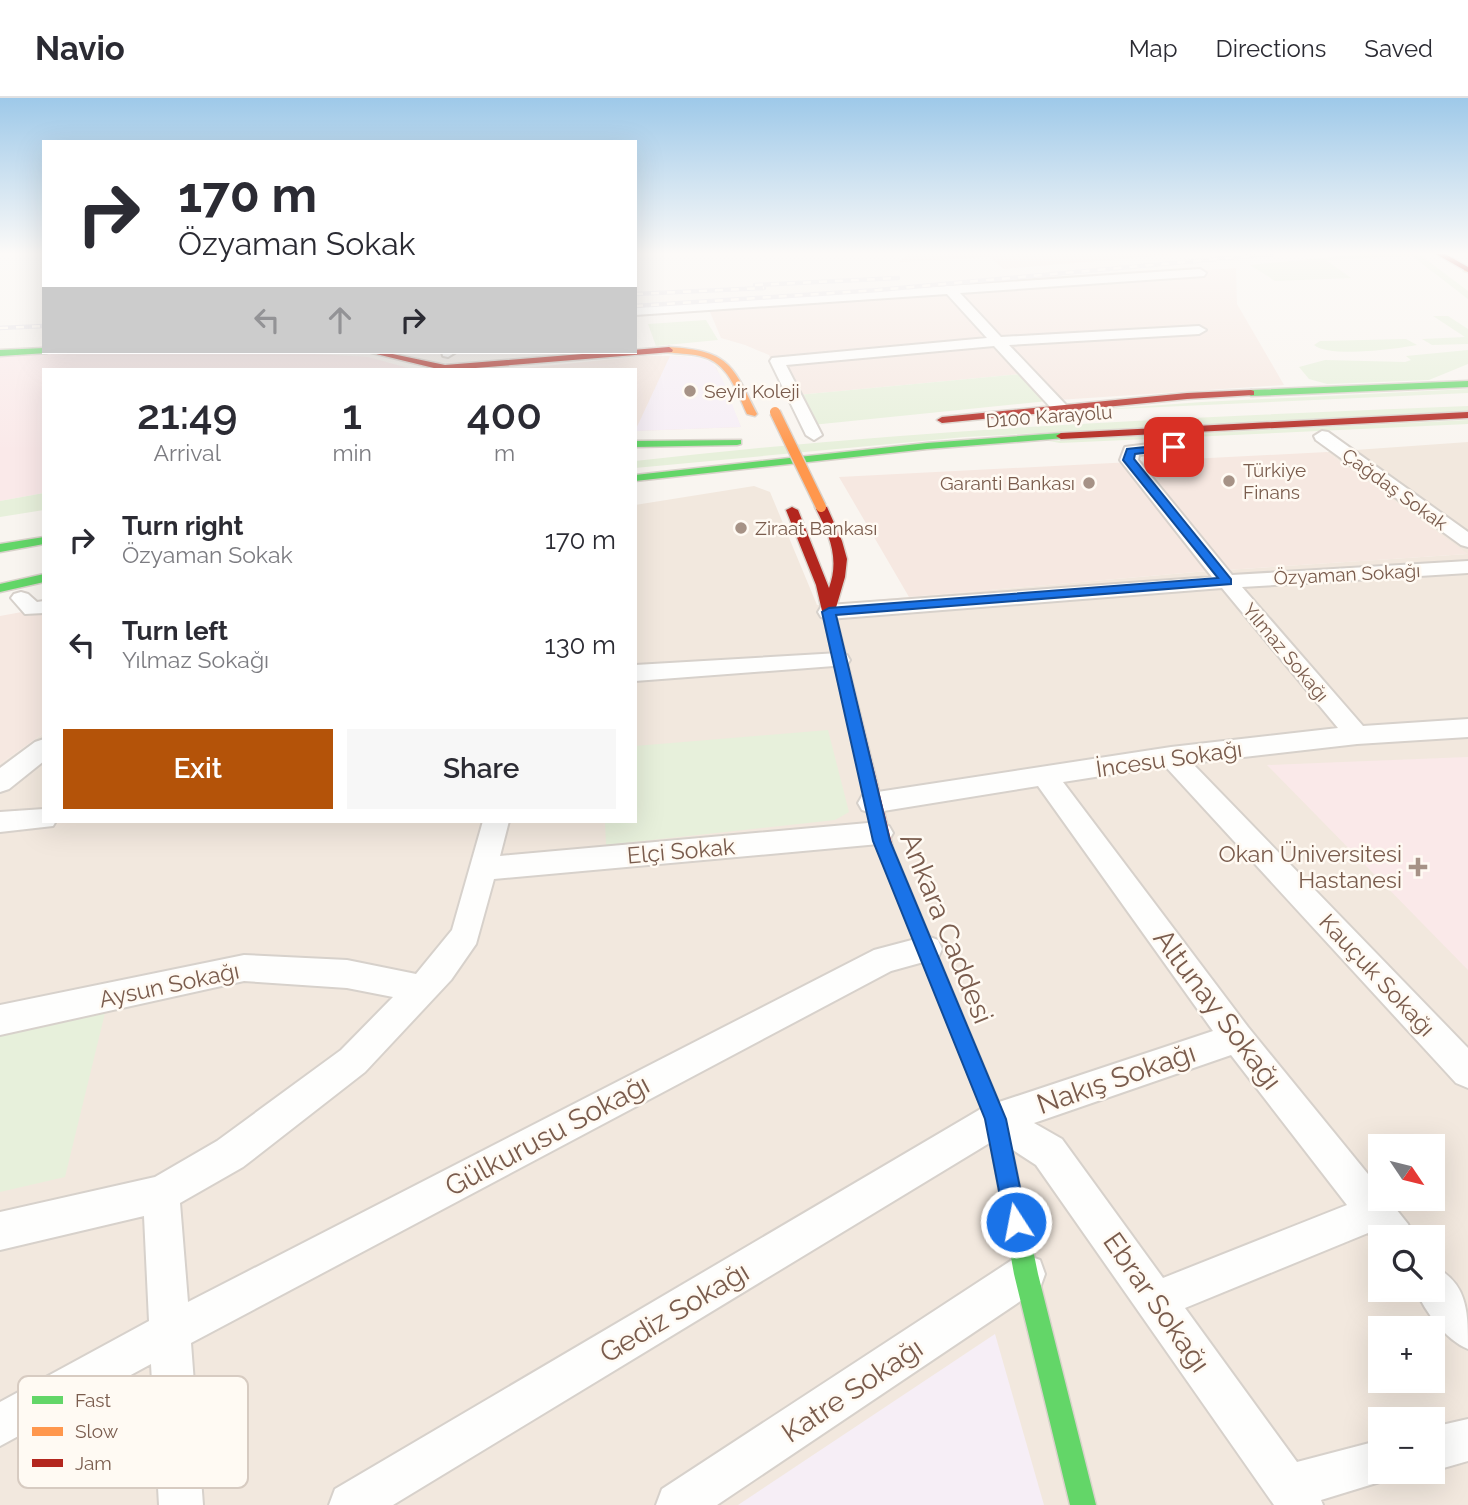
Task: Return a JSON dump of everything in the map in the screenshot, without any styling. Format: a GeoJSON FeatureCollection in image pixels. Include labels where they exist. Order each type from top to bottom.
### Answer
{"type":"FeatureCollection","features":[{"type":"Feature","properties":{"kind":"main road"},"geometry":{"type":"LineString","coordinates":[[0,347],[42,345]]}},
{"type":"Feature","properties":{"kind":"main road"},"geometry":{"type":"LineString","coordinates":[[637,352],[705,346],[734,350]]}},
{"type":"Feature","properties":{"kind":"main road"},"geometry":{"type":"LineString","coordinates":[[0,353],[42,351]]}},
{"type":"Feature","properties":{"kind":"main road"},"geometry":{"type":"LineString","coordinates":[[654,351],[698,351],[724,361],[749,431]]}},
{"type":"Feature","properties":{"kind":"main road"},"geometry":{"type":"LineString","coordinates":[[379,354],[428,368],[451,358],[482,363],[513,363],[619,354]]}},
{"type":"Feature","properties":{"kind":"main road"},"geometry":{"type":"LineString","coordinates":[[411,354],[428,368]]}},
{"type":"Feature","properties":{"kind":"main road"},"geometry":{"type":"LineString","coordinates":[[489,368],[513,363]]}},
{"type":"Feature","properties":{"kind":"main road"},"geometry":{"type":"LineString","coordinates":[[1421,386],[1468,372]]}},
{"type":"Feature","properties":{"kind":"main road"},"geometry":{"type":"LineString","coordinates":[[1060,408],[1187,396],[1468,384]]}},
{"type":"Feature","properties":{"kind":"main road","name":"D100 Karayolu"},"geometry":{"type":"LineString","coordinates":[[1060,408],[930,424],[1468,398]]}},
{"type":"Feature","properties":{"kind":"main road","name":"Ankara Caddesi"},"geometry":{"type":"LineString","coordinates":[[773,406],[841,554],[839,578],[831,593],[829,612]]}},
{"type":"Feature","properties":{"kind":"main road","name":"D100 Karayolu"},"geometry":{"type":"LineString","coordinates":[[637,478],[927,446],[1101,433],[1468,415]]}},
{"type":"Feature","properties":{"kind":"main road"},"geometry":{"type":"LineString","coordinates":[[637,444],[749,431]]}},
{"type":"Feature","properties":{"kind":"main road"},"geometry":{"type":"LineString","coordinates":[[637,454],[749,431]]}},
{"type":"Feature","properties":{"kind":"main road"},"geometry":{"type":"LineString","coordinates":[[1113,454],[1322,436],[1468,431]]}},
{"type":"Feature","properties":{"kind":"main road"},"geometry":{"type":"LineString","coordinates":[[821,434],[772,445],[781,478],[824,477]]}},
{"type":"Feature","properties":{"kind":"main road"},"geometry":{"type":"LineString","coordinates":[[791,462],[966,451],[1162,448]]}},
{"type":"Feature","properties":{"kind":"main road","name":"Ankara Caddesi"},"geometry":{"type":"LineString","coordinates":[[790,505],[822,585],[879,833],[996,1119],[1026,1274],[1083,1505]]}},
{"type":"Feature","properties":{"kind":"main road"},"geometry":{"type":"LineString","coordinates":[[0,531],[42,524]]}},
{"type":"Feature","properties":{"kind":"main road"},"geometry":{"type":"LineString","coordinates":[[0,548],[42,540]]}},
{"type":"Feature","properties":{"kind":"main road"},"geometry":{"type":"LineString","coordinates":[[0,576],[42,568]]}},
{"type":"Feature","properties":{"kind":"main road"},"geometry":{"type":"LineString","coordinates":[[0,588],[42,578]]}},
{"type":"Feature","properties":{"kind":"main road"},"geometry":{"type":"LineString","coordinates":[[0,602],[42,593]]}},
{"type":"Feature","properties":{"kind":"street"},"geometry":{"type":"LineString","coordinates":[[978,320],[1060,408]]}},
{"type":"Feature","properties":{"kind":"street"},"geometry":{"type":"LineString","coordinates":[[821,434],[777,361],[999,341],[1199,330]]}},
{"type":"Feature","properties":{"kind":"street","name":"Çağdaş Sokak"},"geometry":{"type":"LineString","coordinates":[[1322,436],[1468,541]]}},
{"type":"Feature","properties":{"kind":"street","name":"Yılmaz Sokağı"},"geometry":{"type":"LineString","coordinates":[[1162,448],[1130,451],[1129,460],[1356,736]]}},
{"type":"Feature","properties":{"kind":"street","name":"Özyaman Sokağı"},"geometry":{"type":"LineString","coordinates":[[829,612],[1468,567]]}},
{"type":"Feature","properties":{"kind":"street"},"geometry":{"type":"LineString","coordinates":[[839,578],[837,591],[840,602],[865,609]]}},
{"type":"Feature","properties":{"kind":"street"},"geometry":{"type":"LineString","coordinates":[[21,598],[33,609],[42,607]]}},
{"type":"Feature","properties":{"kind":"street"},"geometry":{"type":"LineString","coordinates":[[637,673],[839,660]]}},
{"type":"Feature","properties":{"kind":"street","name":"İncesu Sokağı"},"geometry":{"type":"LineString","coordinates":[[871,803],[1171,756],[1356,736],[1468,729]]}},
{"type":"Feature","properties":{"kind":"street"},"geometry":{"type":"LineString","coordinates":[[0,782],[42,750]]}},
{"type":"Feature","properties":{"kind":"street","name":"Kauçuk Sokağı"},"geometry":{"type":"LineString","coordinates":[[1171,756],[1468,1072]]}},
{"type":"Feature","properties":{"kind":"street","name":"Altunay Sokağı"},"geometry":{"type":"LineString","coordinates":[[1045,777],[1237,1038],[1385,1224]]}},
{"type":"Feature","properties":{"kind":"street"},"geometry":{"type":"LineString","coordinates":[[0,822],[42,819]]}},
{"type":"Feature","properties":{"kind":"street"},"geometry":{"type":"LineString","coordinates":[[0,1231],[161,1194],[230,1154],[353,1061],[422,989],[465,935],[495,823]]}},
{"type":"Feature","properties":{"kind":"street","name":"Elçi Sokak"},"geometry":{"type":"LineString","coordinates":[[483,869],[879,833]]}},
{"type":"Feature","properties":{"kind":"street","name":"Gülkurusu Sokağı"},"geometry":{"type":"LineString","coordinates":[[90,1376],[885,959],[927,949]]}},
{"type":"Feature","properties":{"kind":"street","name":"Aysun Sokağı"},"geometry":{"type":"LineString","coordinates":[[0,1020],[244,968],[347,974],[422,989]]}},
{"type":"Feature","properties":{"kind":"street","name":"Nakış Sokağı"},"geometry":{"type":"LineString","coordinates":[[996,1119],[1237,1038]]}},
{"type":"Feature","properties":{"kind":"street","name":"Ebrar Sokağı"},"geometry":{"type":"LineString","coordinates":[[996,1119],[1049,1152],[1157,1300],[1294,1496]]}},
{"type":"Feature","properties":{"kind":"street","name":"Gediz Sokağı"},"geometry":{"type":"LineString","coordinates":[[351,1505],[996,1119]]}},
{"type":"Feature","properties":{"kind":"street"},"geometry":{"type":"LineString","coordinates":[[161,1194],[173,1376]]}},
{"type":"Feature","properties":{"kind":"street"},"geometry":{"type":"LineString","coordinates":[[1157,1300],[1385,1224]]}},
{"type":"Feature","properties":{"kind":"street","name":"Katre Sokağı"},"geometry":{"type":"LineString","coordinates":[[678,1505],[1026,1274]]}},
{"type":"Feature","properties":{"kind":"street"},"geometry":{"type":"LineString","coordinates":[[1445,1300],[1468,1329]]}},
{"type":"Feature","properties":{"kind":"street","name":"Gülkurusu Sokağı"},"geometry":{"type":"LineString","coordinates":[[0,1425],[18,1415]]}},
{"type":"Feature","properties":{"kind":"street"},"geometry":{"type":"LineString","coordinates":[[1445,1446],[1468,1440]]}},
{"type":"Feature","properties":{"kind":"street"},"geometry":{"type":"LineString","coordinates":[[1294,1496],[1368,1467]]}},
{"type":"Feature","properties":{"kind":"shaded area"},"geometry":{"type":"Polygon","coordinates":[[[713,320],[1246,320],[1284,385],[1058,400],[1030,373],[787,396],[769,355],[721,338],[713,320]]]}},
{"type":"Feature","properties":{"kind":"shaded area"},"geometry":{"type":"Polygon","coordinates":[[[315,354],[368,357],[408,368],[42,368],[42,493],[0,501],[0,355],[315,354]]]}},
{"type":"Feature","properties":{"kind":"shaded area","name":"Seyir Koleji"},"geometry":{"type":"Polygon","coordinates":[[[644,356],[684,356],[716,367],[741,427],[637,431],[637,368],[525,368],[644,356]]]}},
{"type":"Feature","properties":{"kind":"shaded area","name":"Seyir Koleji"},"geometry":{"type":"Polygon","coordinates":[[[670,356],[696,357],[712,362],[722,378],[741,427],[637,431],[670,356]]]}},
{"type":"Feature","properties":{"kind":"shaded area"},"geometry":{"type":"Polygon","coordinates":[[[1468,442],[1468,1505],[0,1505],[0,764],[42,734],[42,823],[637,823],[637,505],[754,486],[770,492],[817,605],[1196,572],[1467,554],[1327,452],[1468,442]]]}},
{"type":"Feature","properties":{"kind":"shaded area"},"geometry":{"type":"Polygon","coordinates":[[[1327,452],[1468,554],[1196,572],[909,597],[839,477],[1327,452]]]}},
{"type":"Feature","properties":{"kind":"shaded area"},"geometry":{"type":"Polygon","coordinates":[[[42,608],[42,734],[0,764],[0,616],[42,608]]]}},
{"type":"Feature","properties":{"kind":"shaded area","name":"Okan Üniversitesi Hastanesi"},"geometry":{"type":"Polygon","coordinates":[[[1468,757],[1468,970],[1267,765],[1468,757]]]}},
{"type":"Feature","properties":{"kind":"shaded area"},"geometry":{"type":"Polygon","coordinates":[[[995,1334],[1044,1505],[738,1505],[995,1334]]]}},
{"type":"Feature","properties":{"kind":"green space"},"geometry":{"type":"Polygon","coordinates":[[[706,320],[718,340],[656,346],[648,324],[706,320]]]}},
{"type":"Feature","properties":{"kind":"green space"},"geometry":{"type":"Polygon","coordinates":[[[1439,320],[1454,320],[1468,329],[1468,344],[1432,345],[1422,339],[1465,337],[1439,320]]]}},
{"type":"Feature","properties":{"kind":"green space"},"geometry":{"type":"Polygon","coordinates":[[[1406,339],[1417,345],[1348,352],[1322,349],[1314,345],[1320,341],[1406,339]]]}},
{"type":"Feature","properties":{"kind":"green space"},"geometry":{"type":"Polygon","coordinates":[[[1468,350],[1468,364],[1429,380],[1327,384],[1309,379],[1299,367],[1325,360],[1405,362],[1411,360],[1406,356],[1468,350]]]}},
{"type":"Feature","properties":{"kind":"green space"},"geometry":{"type":"Polygon","coordinates":[[[1031,373],[1058,400],[802,426],[787,396],[1031,373]]]}},
{"type":"Feature","properties":{"kind":"green space"},"geometry":{"type":"Polygon","coordinates":[[[1468,389],[1468,393],[1094,410],[1202,402],[1468,389]]]}},
{"type":"Feature","properties":{"kind":"green space"},"geometry":{"type":"Polygon","coordinates":[[[1468,406],[1468,411],[965,437],[637,468],[637,461],[843,440],[1155,420],[1468,406]]]}},
{"type":"Feature","properties":{"kind":"green space"},"geometry":{"type":"Polygon","coordinates":[[[1468,420],[1468,424],[1060,443],[1049,441],[1468,420]]]}},
{"type":"Feature","properties":{"kind":"green space"},"geometry":{"type":"Polygon","coordinates":[[[42,493],[42,510],[0,517],[0,501],[42,493]]]}},
{"type":"Feature","properties":{"kind":"green space"},"geometry":{"type":"Polygon","coordinates":[[[828,730],[849,812],[835,820],[606,845],[605,823],[637,823],[637,746],[828,730]]]}},
{"type":"Feature","properties":{"kind":"green space"},"geometry":{"type":"Polygon","coordinates":[[[105,1013],[65,1177],[0,1192],[0,1035],[105,1013]]]}},
{"type":"Feature","properties":{"kind":"railway"},"geometry":{"type":"LineString","coordinates":[[0,328],[42,326]]}},
{"type":"Feature","properties":{"kind":"traffic: fast"},"geometry":{"type":"LineString","coordinates":[[0,353],[42,351]]}},
{"type":"Feature","properties":{"kind":"traffic: fast"},"geometry":{"type":"LineString","coordinates":[[1251,393],[1468,384]]}},
{"type":"Feature","properties":{"kind":"traffic: fast"},"geometry":{"type":"LineString","coordinates":[[637,478],[927,446],[1061,436]]}},
{"type":"Feature","properties":{"kind":"traffic: fast"},"geometry":{"type":"LineString","coordinates":[[637,444],[737,442]]}},
{"type":"Feature","properties":{"kind":"traffic: fast"},"geometry":{"type":"LineString","coordinates":[[0,548],[42,540]]}},
{"type":"Feature","properties":{"kind":"traffic: fast"},"geometry":{"type":"LineString","coordinates":[[0,588],[42,578]]}},
{"type":"Feature","properties":{"kind":"traffic: fast"},"geometry":{"type":"LineString","coordinates":[[885,848],[996,1119],[1026,1274],[1083,1505]]}},
{"type":"Feature","properties":{"kind":"traffic: slow"},"geometry":{"type":"LineString","coordinates":[[669,350],[704,354],[724,364],[731,372],[752,414]]}},
{"type":"Feature","properties":{"kind":"traffic: slow"},"geometry":{"type":"LineString","coordinates":[[775,412],[821,507]]}},
{"type":"Feature","properties":{"kind":"traffic: jam"},"geometry":{"type":"LineString","coordinates":[[637,353],[669,350]]}},
{"type":"Feature","properties":{"kind":"traffic: jam"},"geometry":{"type":"LineString","coordinates":[[381,354],[445,368]]}},
{"type":"Feature","properties":{"kind":"traffic: jam"},"geometry":{"type":"LineString","coordinates":[[445,368],[619,354]]}},
{"type":"Feature","properties":{"kind":"traffic: jam"},"geometry":{"type":"LineString","coordinates":[[942,420],[1187,396],[1251,393]]}},
{"type":"Feature","properties":{"kind":"traffic: jam"},"geometry":{"type":"LineString","coordinates":[[1061,436],[1468,415]]}},
{"type":"Feature","properties":{"kind":"traffic: jam"},"geometry":{"type":"LineString","coordinates":[[821,507],[841,559],[839,577],[829,610]]}},
{"type":"Feature","properties":{"kind":"traffic: jam"},"geometry":{"type":"LineString","coordinates":[[792,510],[822,585],[885,848]]}},
{"type":"Feature","properties":{"kind":"place","name":"Seyir Koleji"},"geometry":{"type":"Point","coordinates":[690,391]}},
{"type":"Feature","properties":{"kind":"place","name":"Türkiye Finans"},"geometry":{"type":"Point","coordinates":[1229,481]}},
{"type":"Feature","properties":{"kind":"place","name":"Garanti Bankası"},"geometry":{"type":"Point","coordinates":[1089,483]}},
{"type":"Feature","properties":{"kind":"place","name":"Ziraat Bankası"},"geometry":{"type":"Point","coordinates":[741,528]}},
{"type":"Feature","properties":{"kind":"place","name":"Okan Üniversitesi Hastanesi"},"geometry":{"type":"Point","coordinates":[1418,867]}},
{"type":"Feature","properties":{"kind":"route"},"geometry":{"type":"LineString","coordinates":[[1016,1222],[996,1119],[882,841],[871,803],[829,612],[1227,582],[1129,460],[1130,451],[1174,447]]}}]}
